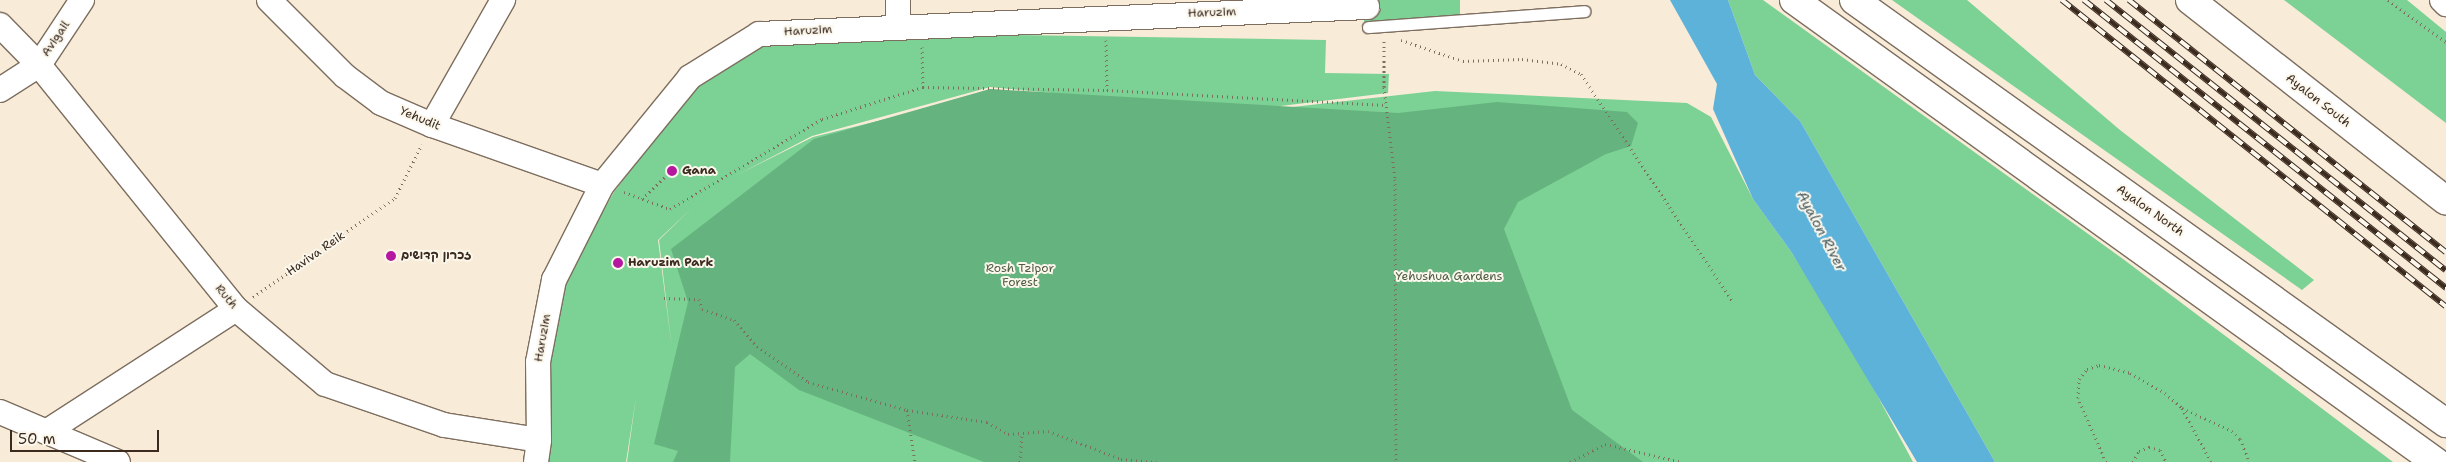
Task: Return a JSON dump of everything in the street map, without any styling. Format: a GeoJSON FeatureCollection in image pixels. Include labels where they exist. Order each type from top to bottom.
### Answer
{"type":"FeatureCollection","features":[{"type":"Feature","properties":{"kind":"highway"},"geometry":{"type":"LineString","coordinates":[[1794,0],[2437,462]]}},
{"type":"Feature","properties":{"kind":"highway","name":"Ayalon North"},"geometry":{"type":"LineString","coordinates":[[1854,0],[2446,423]]}},
{"type":"Feature","properties":{"kind":"highway","name":"Ayalon South"},"geometry":{"type":"LineString","coordinates":[[2190,0],[2446,201]]}},
{"type":"Feature","properties":{"kind":"highway"},"geometry":{"type":"LineString","coordinates":[[1922,49],[2437,462]]}},
{"type":"Feature","properties":{"kind":"street","name":"Avigail"},"geometry":{"type":"LineString","coordinates":[[0,90],[38,65],[82,0]]}},
{"type":"Feature","properties":{"kind":"street","name":"Yehudit"},"geometry":{"type":"LineString","coordinates":[[270,0],[344,76],[381,103],[432,125],[602,185]]}},
{"type":"Feature","properties":{"kind":"street"},"geometry":{"type":"LineString","coordinates":[[432,125],[503,0]]}},
{"type":"Feature","properties":{"kind":"street"},"geometry":{"type":"LineString","coordinates":[[898,0],[910,26]]}},
{"type":"Feature","properties":{"kind":"street"},"geometry":{"type":"LineString","coordinates":[[2442,0],[2446,4]]}},
{"type":"Feature","properties":{"kind":"street","name":"Haruzim"},"geometry":{"type":"LineString","coordinates":[[537,451],[538,362],[554,280],[602,185],[690,77],[759,34],[1105,17],[1368,17]]}},
{"type":"Feature","properties":{"kind":"street","name":"Ruth"},"geometry":{"type":"LineString","coordinates":[[0,25],[38,65],[236,309],[325,384],[444,425],[537,451]]}},
{"type":"Feature","properties":{"kind":"street"},"geometry":{"type":"LineString","coordinates":[[46,432],[236,309]]}},
{"type":"Feature","properties":{"kind":"street"},"geometry":{"type":"LineString","coordinates":[[0,412],[118,462]]}},
{"type":"Feature","properties":{"kind":"lane"},"geometry":{"type":"LineString","coordinates":[[1368,17],[1384,30],[1584,12]]}},
{"type":"Feature","properties":{"kind":"path"},"geometry":{"type":"LineString","coordinates":[[2388,0],[2446,42]]}},
{"type":"Feature","properties":{"kind":"path"},"geometry":{"type":"LineString","coordinates":[[1105,17],[1107,90]]}},
{"type":"Feature","properties":{"kind":"path"},"geometry":{"type":"LineString","coordinates":[[910,26],[923,87]]}},
{"type":"Feature","properties":{"kind":"path"},"geometry":{"type":"LineString","coordinates":[[1396,462],[1395,179],[1386,105],[1384,30],[1463,61],[1522,59],[1560,64],[1577,71],[1588,82],[1733,302]]}},
{"type":"Feature","properties":{"kind":"path"},"geometry":{"type":"LineString","coordinates":[[602,185],[670,209],[822,119],[923,87],[1107,90],[1386,105]]}},
{"type":"Feature","properties":{"kind":"path","name":"Haviva Reik"},"geometry":{"type":"LineString","coordinates":[[236,309],[395,198],[432,125]]}},
{"type":"Feature","properties":{"kind":"path"},"geometry":{"type":"LineString","coordinates":[[642,199],[669,173]]}},
{"type":"Feature","properties":{"kind":"path"},"geometry":{"type":"LineString","coordinates":[[664,298],[699,299],[702,309],[734,320],[757,346],[808,382],[907,410],[988,422],[1008,434],[1048,431],[1122,459],[1157,462]]}},
{"type":"Feature","properties":{"kind":"path"},"geometry":{"type":"LineString","coordinates":[[2106,462],[2078,398],[2079,379],[2087,369],[2099,364],[2130,373],[2165,394],[2182,408],[2232,431],[2240,439],[2250,462]]}},
{"type":"Feature","properties":{"kind":"path"},"geometry":{"type":"LineString","coordinates":[[2182,408],[2211,462]]}},
{"type":"Feature","properties":{"kind":"path"},"geometry":{"type":"LineString","coordinates":[[907,410],[915,462]]}},
{"type":"Feature","properties":{"kind":"path"},"geometry":{"type":"LineString","coordinates":[[1020,462],[1022,433]]}},
{"type":"Feature","properties":{"kind":"path"},"geometry":{"type":"LineString","coordinates":[[1570,462],[1605,444],[1681,462]]}},
{"type":"Feature","properties":{"kind":"path"},"geometry":{"type":"LineString","coordinates":[[2133,462],[2139,451],[2149,447],[2160,450],[2166,462]]}},
{"type":"Feature","properties":{"kind":"green space"},"geometry":{"type":"Polygon","coordinates":[[[1364,0],[1460,0],[1460,22],[1364,22],[1364,0]]]}},
{"type":"Feature","properties":{"kind":"green space"},"geometry":{"type":"Polygon","coordinates":[[[1728,0],[1763,0],[2123,259],[2393,462],[1995,462],[1800,121],[1755,75],[1728,0]]]}},
{"type":"Feature","properties":{"kind":"green space"},"geometry":{"type":"Polygon","coordinates":[[[1892,0],[1967,0],[2120,130],[2314,280],[2302,290],[1892,0]]]}},
{"type":"Feature","properties":{"kind":"green space"},"geometry":{"type":"Polygon","coordinates":[[[2284,0],[2407,0],[2446,32],[2446,123],[2284,0]]]}},
{"type":"Feature","properties":{"kind":"green space","name":"Rosh Tzipor Forest"},"geometry":{"type":"Polygon","coordinates":[[[899,33],[1326,40],[1325,73],[1389,74],[1388,93],[1240,111],[990,87],[812,136],[735,176],[813,137],[991,93],[1240,113],[1435,91],[1687,103],[1711,117],[1753,199],[1792,253],[1856,356],[1913,462],[627,462],[636,397],[626,462],[540,462],[545,359],[561,285],[614,192],[695,86],[748,51],[781,41],[899,33]],[[692,208],[658,240],[672,349],[659,240],[692,208]]]}},
{"type":"Feature","properties":{"kind":"green space","name":"Rosh Tzipor Forest"},"geometry":{"type":"Polygon","coordinates":[[[990,89],[1398,113],[1497,102],[1627,112],[1638,123],[1631,146],[1606,154],[1518,202],[1504,229],[1572,410],[1643,462],[984,462],[799,390],[750,354],[735,367],[730,462],[673,462],[678,451],[654,444],[688,302],[671,249],[814,139],[990,89]]]}},
{"type":"Feature","properties":{"kind":"water","name":"Ayalon River"},"geometry":{"type":"Polygon","coordinates":[[[1670,0],[1728,0],[1755,75],[1800,121],[1995,462],[1917,462],[1792,253],[1753,199],[1713,109],[1717,84],[1670,0]]]}},
{"type":"Feature","properties":{"kind":"railway"},"geometry":{"type":"LineString","coordinates":[[2062,0],[2446,306]]}},
{"type":"Feature","properties":{"kind":"railway"},"geometry":{"type":"LineString","coordinates":[[2084,0],[2446,288]]}},
{"type":"Feature","properties":{"kind":"railway"},"geometry":{"type":"LineString","coordinates":[[2106,0],[2446,270]]}},
{"type":"Feature","properties":{"kind":"railway"},"geometry":{"type":"LineString","coordinates":[[2129,0],[2446,252]]}},
{"type":"Feature","properties":{"kind":"place","name":"Gana"},"geometry":{"type":"Point","coordinates":[672,171]}},
{"type":"Feature","properties":{"kind":"place","name":"זכרון קדושים"},"geometry":{"type":"Point","coordinates":[391,256]}},
{"type":"Feature","properties":{"kind":"place","name":"Haruzim Park"},"geometry":{"type":"Point","coordinates":[618,263]}},
{"type":"Feature","properties":{"kind":"park label","name":"Yehushua Gardens"},"geometry":{"type":"Point","coordinates":[1449,277]}}]}
